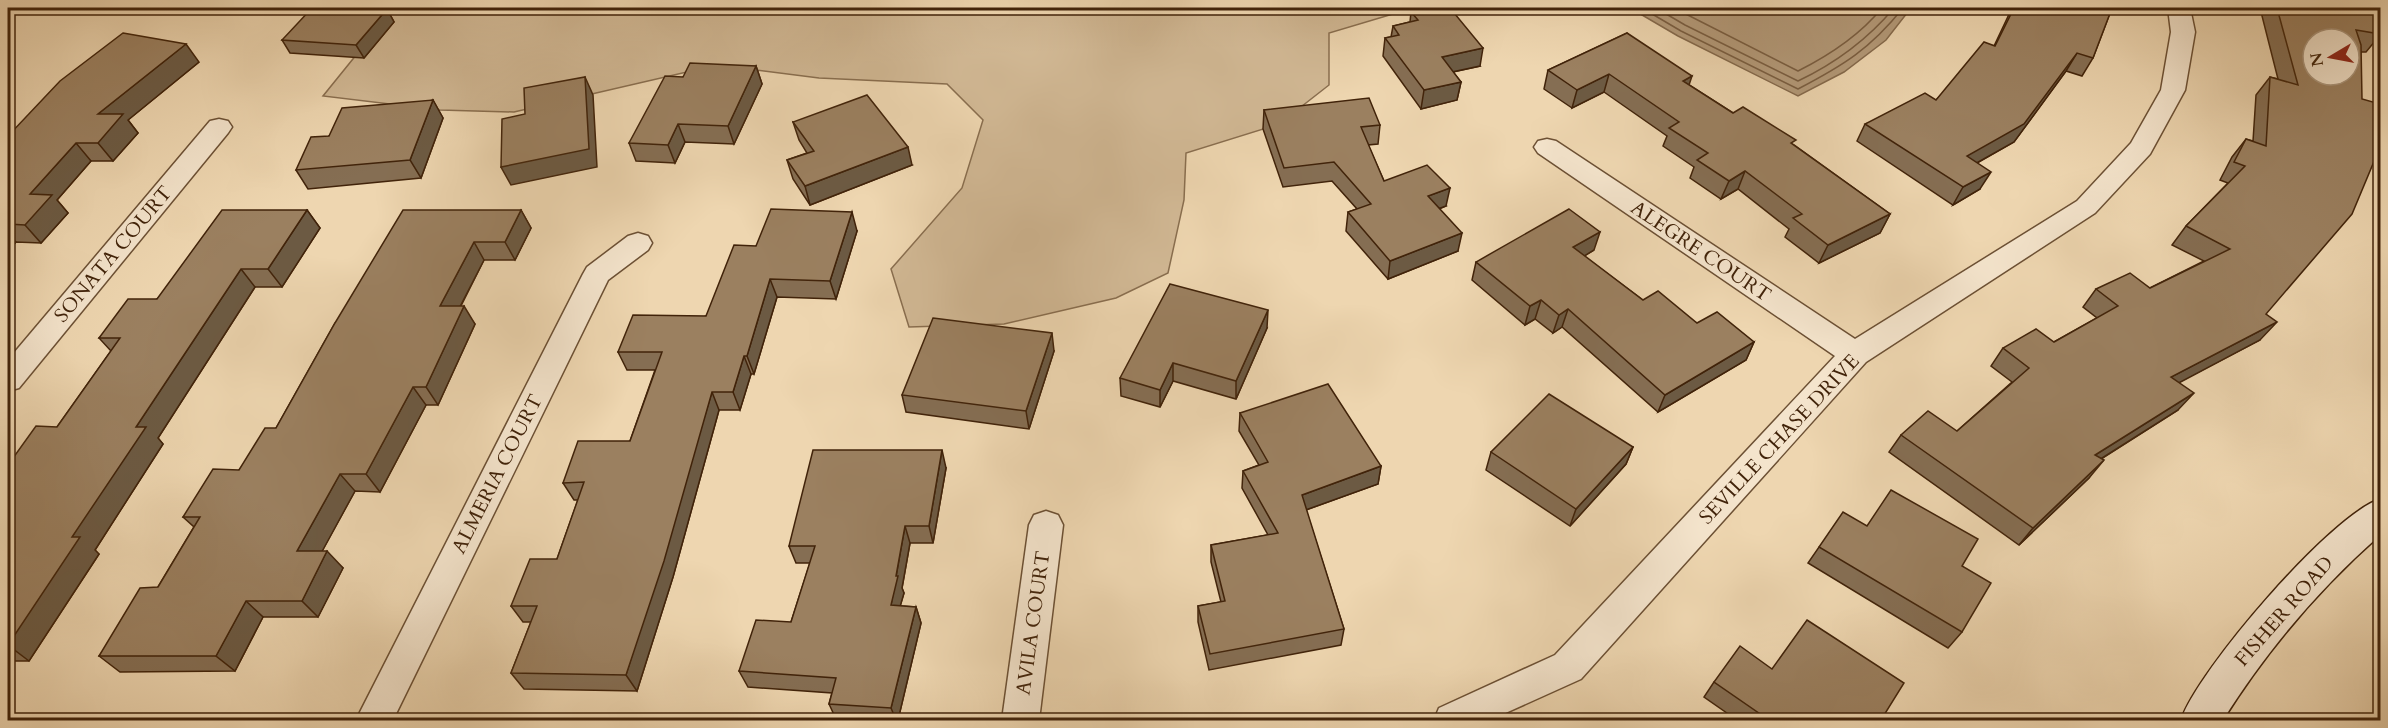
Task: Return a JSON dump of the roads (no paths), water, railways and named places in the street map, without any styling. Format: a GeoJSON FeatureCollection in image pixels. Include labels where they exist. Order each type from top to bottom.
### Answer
{"type":"FeatureCollection","features":[{"type":"Feature","properties":{"kind":"street","name":"SEVILLE CHASE DRIVE"},"geometry":{"type":"LineString","coordinates":[[1452,720],[1568,667],[1855,354],[2086,207],[2141,148],[2173,90],[2183,32],[2179,8]]}},
{"type":"Feature","properties":{"kind":"street","name":"SONATA COURT"},"geometry":{"type":"LineString","coordinates":[[8,380],[219,127]]}},
{"type":"Feature","properties":{"kind":"street","name":"ALEGRE COURT"},"geometry":{"type":"LineString","coordinates":[[1547,147],[1855,354]]}},
{"type":"Feature","properties":{"kind":"street","name":"ALMERIA COURT"},"geometry":{"type":"LineString","coordinates":[[374,720],[597,273],[638,243]]}},
{"type":"Feature","properties":{"kind":"street","name":"FISHER ROAD"},"geometry":{"type":"LineString","coordinates":[[2200,720],[2226,678],[2286,603],[2347,541],[2380,514]]}},
{"type":"Feature","properties":{"kind":"street","name":"AVILA COURT"},"geometry":{"type":"LineString","coordinates":[[1020,720],[1046,525]]}},
{"type":"Feature","properties":{"kind":"water"},"geometry":{"type":"Polygon","coordinates":[[[1630,8],[1911,8],[1886,40],[1844,72],[1798,96],[1678,36],[1630,8]]]}}]}
